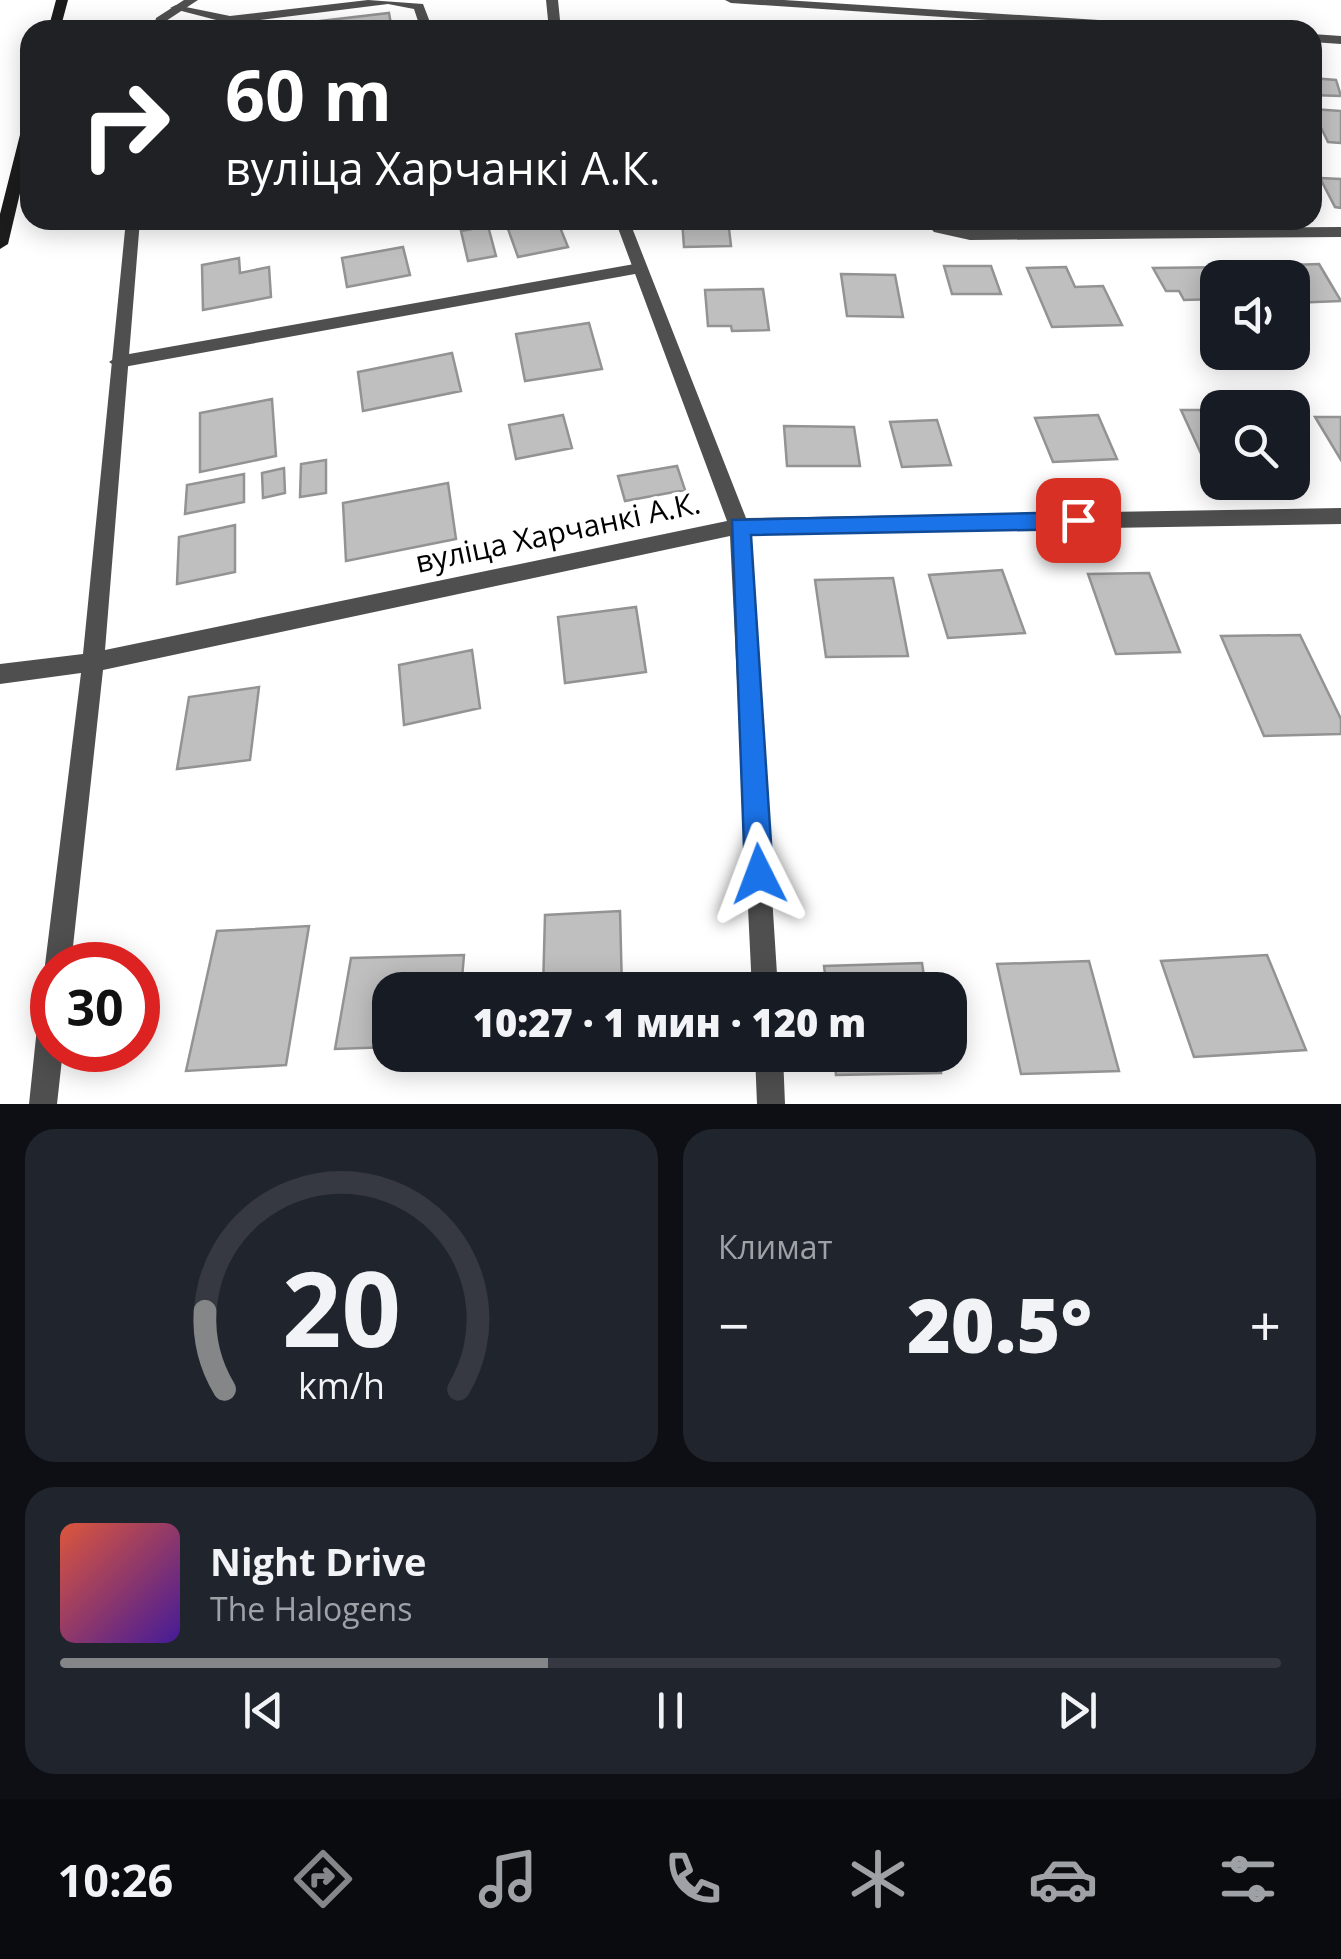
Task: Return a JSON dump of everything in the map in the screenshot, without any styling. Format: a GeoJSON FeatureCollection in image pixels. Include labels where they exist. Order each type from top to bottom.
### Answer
{"type":"FeatureCollection","features":[{"type":"Feature","properties":{"kind":"main road"},"geometry":{"type":"LineString","coordinates":[[0,244],[20,163]]}},
{"type":"Feature","properties":{"kind":"street"},"geometry":{"type":"LineString","coordinates":[[160,20],[192,0]]}},
{"type":"Feature","properties":{"kind":"street"},"geometry":{"type":"LineString","coordinates":[[731,0],[1046,20]]}},
{"type":"Feature","properties":{"kind":"street"},"geometry":{"type":"LineString","coordinates":[[263,20],[388,1],[420,6],[424,20]]}},
{"type":"Feature","properties":{"kind":"street"},"geometry":{"type":"LineString","coordinates":[[176,8],[214,20]]}},
{"type":"Feature","properties":{"kind":"street"},"geometry":{"type":"LineString","coordinates":[[870,8],[873,20]]}},
{"type":"Feature","properties":{"kind":"street"},"geometry":{"type":"LineString","coordinates":[[61,942],[93,662],[132,230]]}},
{"type":"Feature","properties":{"kind":"street"},"geometry":{"type":"LineString","coordinates":[[626,230],[740,526],[764,972]]}},
{"type":"Feature","properties":{"kind":"street"},"geometry":{"type":"LineString","coordinates":[[949,230],[970,234],[1341,232]]}},
{"type":"Feature","properties":{"kind":"street"},"geometry":{"type":"LineString","coordinates":[[118,362],[640,268]]}},
{"type":"Feature","properties":{"kind":"street","name":"вуліца Харчанкі А.К."},"geometry":{"type":"LineString","coordinates":[[0,674],[93,662],[740,526],[1341,516]]}},
{"type":"Feature","properties":{"kind":"street"},"geometry":{"type":"LineString","coordinates":[[43,1104],[46,1072]]}},
{"type":"Feature","properties":{"kind":"street"},"geometry":{"type":"LineString","coordinates":[[770,1072],[772,1104]]}},
{"type":"Feature","properties":{"kind":"building"},"geometry":{"type":"Polygon","coordinates":[[[389,13],[390,20],[329,20],[389,13]]]}},
{"type":"Feature","properties":{"kind":"building"},"geometry":{"type":"Polygon","coordinates":[[[1322,79],[1336,80],[1341,96],[1322,95],[1322,79]]]}},
{"type":"Feature","properties":{"kind":"building"},"geometry":{"type":"Polygon","coordinates":[[[1322,110],[1341,111],[1341,143],[1328,142],[1322,130],[1322,110]]]}},
{"type":"Feature","properties":{"kind":"building"},"geometry":{"type":"Polygon","coordinates":[[[1322,178],[1341,179],[1341,208],[1335,207],[1322,178]]]}},
{"type":"Feature","properties":{"kind":"building"},"geometry":{"type":"Polygon","coordinates":[[[489,230],[496,256],[468,261],[461,231],[489,230]]]}},
{"type":"Feature","properties":{"kind":"building"},"geometry":{"type":"Polygon","coordinates":[[[508,230],[561,230],[568,247],[518,257],[508,230]]]}},
{"type":"Feature","properties":{"kind":"building"},"geometry":{"type":"Polygon","coordinates":[[[683,230],[729,230],[731,246],[684,247],[683,230]]]}},
{"type":"Feature","properties":{"kind":"building"},"geometry":{"type":"Polygon","coordinates":[[[403,247],[410,275],[347,287],[342,258],[403,247]]]}},
{"type":"Feature","properties":{"kind":"building"},"geometry":{"type":"Polygon","coordinates":[[[239,258],[240,273],[269,267],[271,297],[203,310],[202,265],[239,258]]]}},
{"type":"Feature","properties":{"kind":"building"},"geometry":{"type":"Polygon","coordinates":[[[1310,264],[1319,264],[1341,301],[1310,302],[1310,264]]]}},
{"type":"Feature","properties":{"kind":"building"},"geometry":{"type":"Polygon","coordinates":[[[944,266],[991,266],[1001,294],[952,294],[944,266]]]}},
{"type":"Feature","properties":{"kind":"building"},"geometry":{"type":"Polygon","coordinates":[[[1066,267],[1075,287],[1103,286],[1122,325],[1052,327],[1027,268],[1066,267]]]}},
{"type":"Feature","properties":{"kind":"building"},"geometry":{"type":"Polygon","coordinates":[[[1200,267],[1200,300],[1184,300],[1179,291],[1166,291],[1153,268],[1200,267]]]}},
{"type":"Feature","properties":{"kind":"building"},"geometry":{"type":"Polygon","coordinates":[[[841,274],[895,275],[903,317],[847,316],[841,274]]]}},
{"type":"Feature","properties":{"kind":"building"},"geometry":{"type":"Polygon","coordinates":[[[763,289],[769,330],[732,331],[731,326],[708,326],[705,290],[763,289]]]}},
{"type":"Feature","properties":{"kind":"building"},"geometry":{"type":"Polygon","coordinates":[[[589,323],[602,369],[525,381],[516,334],[589,323]]]}},
{"type":"Feature","properties":{"kind":"building"},"geometry":{"type":"Polygon","coordinates":[[[452,353],[461,391],[363,411],[358,372],[452,353]]]}},
{"type":"Feature","properties":{"kind":"building"},"geometry":{"type":"Polygon","coordinates":[[[272,399],[276,456],[200,472],[200,413],[272,399]]]}},
{"type":"Feature","properties":{"kind":"building"},"geometry":{"type":"Polygon","coordinates":[[[1181,410],[1200,410],[1200,451],[1181,410]]]}},
{"type":"Feature","properties":{"kind":"building"},"geometry":{"type":"Polygon","coordinates":[[[563,415],[572,448],[516,459],[509,425],[563,415]]]}},
{"type":"Feature","properties":{"kind":"building"},"geometry":{"type":"Polygon","coordinates":[[[1098,415],[1117,459],[1053,462],[1035,418],[1098,415]]]}},
{"type":"Feature","properties":{"kind":"building"},"geometry":{"type":"Polygon","coordinates":[[[1315,417],[1341,417],[1341,460],[1315,417]]]}},
{"type":"Feature","properties":{"kind":"building"},"geometry":{"type":"Polygon","coordinates":[[[937,420],[951,465],[902,467],[890,422],[937,420]]]}},
{"type":"Feature","properties":{"kind":"building"},"geometry":{"type":"Polygon","coordinates":[[[784,426],[854,427],[860,466],[787,466],[784,426]]]}},
{"type":"Feature","properties":{"kind":"building"},"geometry":{"type":"Polygon","coordinates":[[[326,460],[326,493],[300,497],[301,464],[326,460]]]}},
{"type":"Feature","properties":{"kind":"building"},"geometry":{"type":"Polygon","coordinates":[[[677,466],[685,490],[625,501],[618,476],[677,466]]]}},
{"type":"Feature","properties":{"kind":"building"},"geometry":{"type":"Polygon","coordinates":[[[284,468],[285,493],[263,498],[262,473],[284,468]]]}},
{"type":"Feature","properties":{"kind":"building"},"geometry":{"type":"Polygon","coordinates":[[[244,474],[244,502],[185,514],[187,485],[244,474]]]}},
{"type":"Feature","properties":{"kind":"building"},"geometry":{"type":"Polygon","coordinates":[[[448,483],[456,539],[346,561],[343,503],[448,483]]]}},
{"type":"Feature","properties":{"kind":"building"},"geometry":{"type":"Polygon","coordinates":[[[235,525],[235,572],[177,584],[179,537],[235,525]]]}},
{"type":"Feature","properties":{"kind":"building"},"geometry":{"type":"Polygon","coordinates":[[[1002,570],[1025,633],[948,638],[929,575],[1002,570]]]}},
{"type":"Feature","properties":{"kind":"building"},"geometry":{"type":"Polygon","coordinates":[[[1149,573],[1180,652],[1116,654],[1088,574],[1149,573]]]}},
{"type":"Feature","properties":{"kind":"building"},"geometry":{"type":"Polygon","coordinates":[[[893,578],[908,656],[826,657],[815,580],[893,578]]]}},
{"type":"Feature","properties":{"kind":"building"},"geometry":{"type":"Polygon","coordinates":[[[636,607],[646,672],[565,683],[558,617],[636,607]]]}},
{"type":"Feature","properties":{"kind":"building"},"geometry":{"type":"Polygon","coordinates":[[[1300,635],[1341,719],[1341,734],[1264,736],[1221,636],[1300,635]]]}},
{"type":"Feature","properties":{"kind":"building"},"geometry":{"type":"Polygon","coordinates":[[[472,650],[480,708],[404,725],[399,665],[472,650]]]}},
{"type":"Feature","properties":{"kind":"building"},"geometry":{"type":"Polygon","coordinates":[[[259,687],[250,760],[177,769],[189,697],[259,687]]]}},
{"type":"Feature","properties":{"kind":"building"},"geometry":{"type":"Polygon","coordinates":[[[620,911],[622,972],[543,972],[545,915],[620,911]]]}},
{"type":"Feature","properties":{"kind":"building"},"geometry":{"type":"Polygon","coordinates":[[[309,926],[286,1065],[186,1071],[217,931],[309,926]]]}},
{"type":"Feature","properties":{"kind":"building"},"geometry":{"type":"Polygon","coordinates":[[[464,955],[463,972],[372,972],[372,1048],[335,1049],[351,958],[464,955]]]}},
{"type":"Feature","properties":{"kind":"building"},"geometry":{"type":"Polygon","coordinates":[[[1267,955],[1306,1050],[1194,1057],[1161,961],[1267,955]]]}},
{"type":"Feature","properties":{"kind":"building"},"geometry":{"type":"Polygon","coordinates":[[[1089,961],[1119,1071],[1021,1074],[997,964],[1089,961]]]}},
{"type":"Feature","properties":{"kind":"building"},"geometry":{"type":"Polygon","coordinates":[[[922,963],[923,972],[825,972],[824,966],[922,963]]]}},
{"type":"Feature","properties":{"kind":"building"},"geometry":{"type":"Polygon","coordinates":[[[836,1072],[941,1073],[836,1075],[836,1072]]]}},
{"type":"Feature","properties":{"kind":"route"},"geometry":{"type":"LineString","coordinates":[[759,874],[740,526],[1078,520]]}}]}
